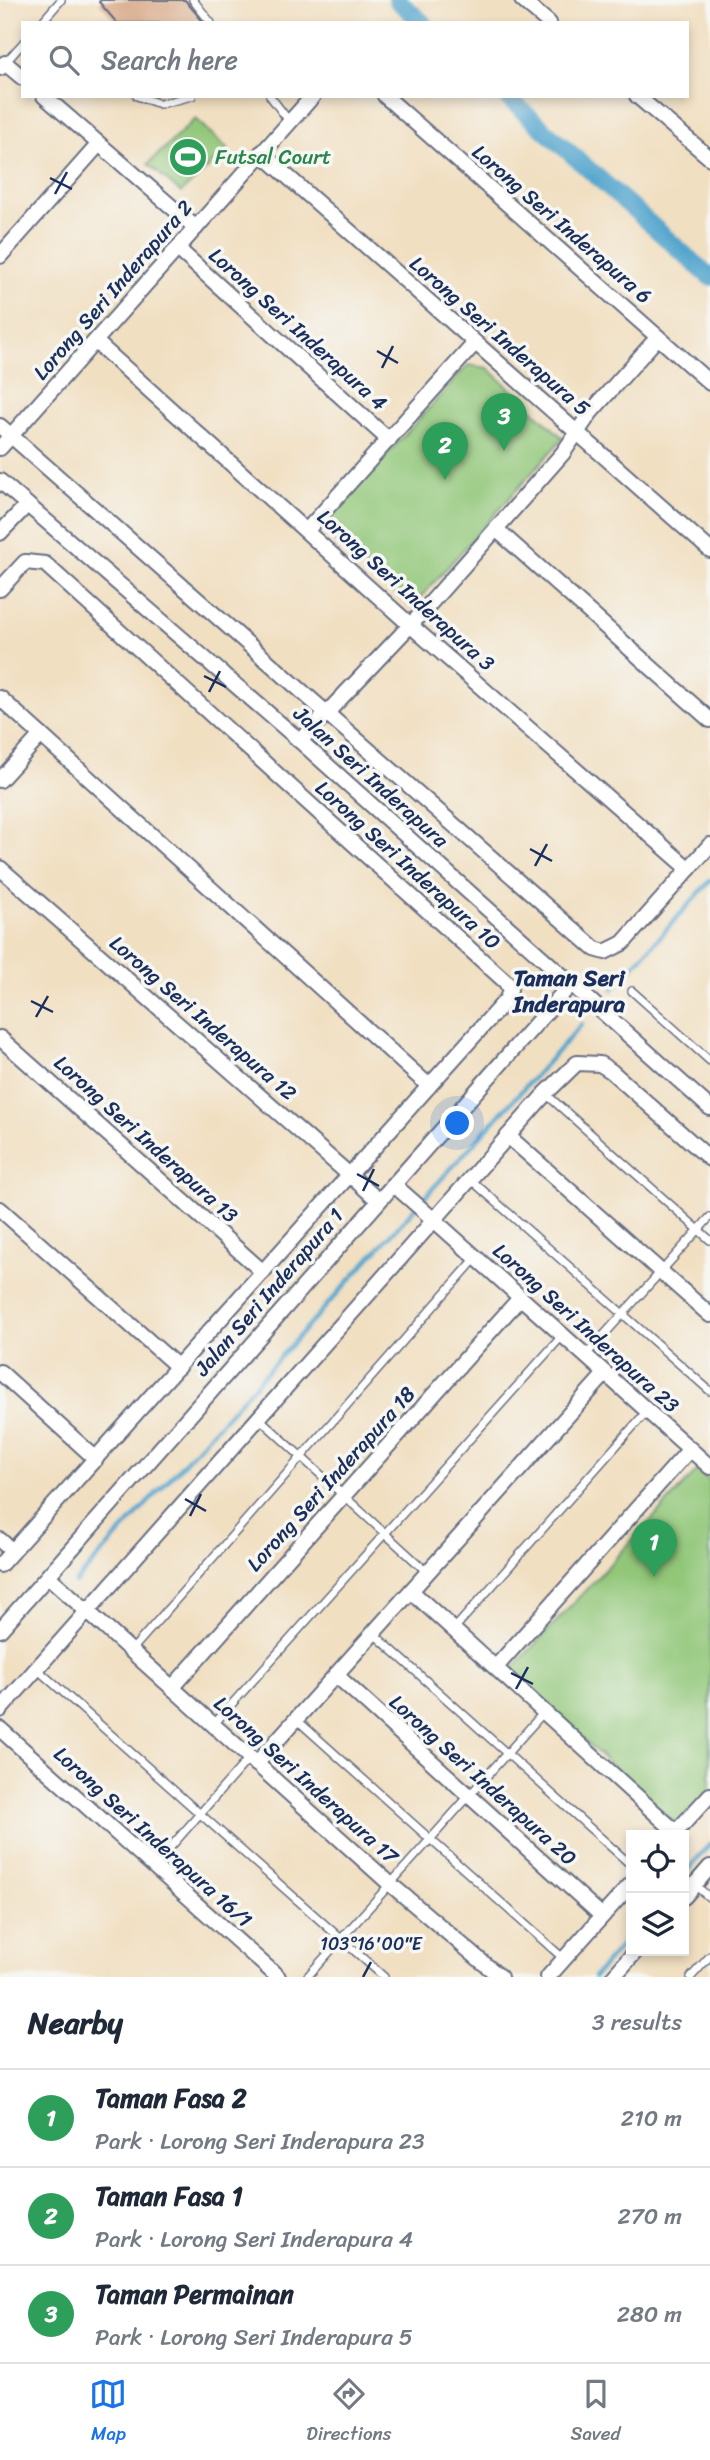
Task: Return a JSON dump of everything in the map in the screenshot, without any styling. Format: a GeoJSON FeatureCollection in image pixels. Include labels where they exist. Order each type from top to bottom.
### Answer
{"type":"FeatureCollection","features":[{"type":"Feature","properties":{"kind":"street"},"geometry":{"type":"LineString","coordinates":[[522,0],[547,21]]}},
{"type":"Feature","properties":{"kind":"street"},"geometry":{"type":"LineString","coordinates":[[3,65],[21,77]]}},
{"type":"Feature","properties":{"kind":"street"},"geometry":{"type":"LineString","coordinates":[[46,98],[196,228]]}},
{"type":"Feature","properties":{"kind":"street","name":"Lorong Seri Inderapura 2"},"geometry":{"type":"LineString","coordinates":[[0,448],[5,431],[96,342],[311,98]]}},
{"type":"Feature","properties":{"kind":"street","name":"Lorong Seri Inderapura 6"},"geometry":{"type":"LineString","coordinates":[[387,98],[710,383]]}},
{"type":"Feature","properties":{"kind":"street"},"geometry":{"type":"LineString","coordinates":[[639,98],[710,158]]}},
{"type":"Feature","properties":{"kind":"street"},"geometry":{"type":"LineString","coordinates":[[0,256],[99,144]]}},
{"type":"Feature","properties":{"kind":"street","name":"Lorong Seri Inderapura 5"},"geometry":{"type":"LineString","coordinates":[[261,153],[710,550]]}},
{"type":"Feature","properties":{"kind":"street","name":"Lorong Seri Inderapura 4"},"geometry":{"type":"LineString","coordinates":[[178,249],[389,440]]}},
{"type":"Feature","properties":{"kind":"street"},"geometry":{"type":"LineString","coordinates":[[300,741],[496,529],[563,453],[591,412],[658,337]]}},
{"type":"Feature","properties":{"kind":"street","name":"Lorong Seri Inderapura 3"},"geometry":{"type":"LineString","coordinates":[[96,342],[308,529],[409,624],[689,869]]}},
{"type":"Feature","properties":{"kind":"street"},"geometry":{"type":"LineString","coordinates":[[308,529],[475,343]]}},
{"type":"Feature","properties":{"kind":"street"},"geometry":{"type":"LineString","coordinates":[[5,431],[595,949],[605,952],[623,943],[710,845]]}},
{"type":"Feature","properties":{"kind":"street","name":"Jalan Seri Inderapura"},"geometry":{"type":"LineString","coordinates":[[0,481],[300,741],[710,1108]]}},
{"type":"Feature","properties":{"kind":"street"},"geometry":{"type":"LineString","coordinates":[[1,530],[27,505]]}},
{"type":"Feature","properties":{"kind":"street"},"geometry":{"type":"LineString","coordinates":[[496,529],[710,720]]}},
{"type":"Feature","properties":{"kind":"street","name":"Lorong Seri Inderapura 10"},"geometry":{"type":"LineString","coordinates":[[0,589],[25,562],[45,564],[506,982],[510,990],[507,999],[429,1086]]}},
{"type":"Feature","properties":{"kind":"street"},"geometry":{"type":"LineString","coordinates":[[0,698],[429,1086],[0,1565]]}},
{"type":"Feature","properties":{"kind":"street"},"geometry":{"type":"LineString","coordinates":[[0,780],[41,735]]}},
{"type":"Feature","properties":{"kind":"street","name":"Lorong Seri Inderapura 12"},"geometry":{"type":"LineString","coordinates":[[0,868],[379,1200]]}},
{"type":"Feature","properties":{"kind":"street","name":"Jalan Seri Inderapura 1"},"geometry":{"type":"LineString","coordinates":[[0,1630],[571,984]]}},
{"type":"Feature","properties":{"kind":"street","name":"Lorong Seri Inderapura 13"},"geometry":{"type":"LineString","coordinates":[[0,1038],[263,1272]]}},
{"type":"Feature","properties":{"kind":"street"},"geometry":{"type":"LineString","coordinates":[[0,1710],[260,1419],[429,1216],[470,1179],[545,1094],[577,1063],[600,1064],[710,1159]]}},
{"type":"Feature","properties":{"kind":"street"},"geometry":{"type":"LineString","coordinates":[[508,1136],[710,1315]]}},
{"type":"Feature","properties":{"kind":"street","name":"Lorong Seri Inderapura 23"},"geometry":{"type":"LineString","coordinates":[[393,1184],[710,1467]]}},
{"type":"Feature","properties":{"kind":"street"},"geometry":{"type":"LineString","coordinates":[[0,1209],[178,1367]]}},
{"type":"Feature","properties":{"kind":"street","name":"Lorong Seri Inderapura 18"},"geometry":{"type":"LineString","coordinates":[[172,1688],[520,1298]]}},
{"type":"Feature","properties":{"kind":"street"},"geometry":{"type":"LineString","coordinates":[[0,1372],[96,1459]]}},
{"type":"Feature","properties":{"kind":"street"},"geometry":{"type":"LineString","coordinates":[[253,1760],[296,1719],[605,1374]]}},
{"type":"Feature","properties":{"kind":"street"},"geometry":{"type":"LineString","coordinates":[[496,1667],[690,1449]]}},
{"type":"Feature","properties":{"kind":"street"},"geometry":{"type":"LineString","coordinates":[[0,1540],[12,1551]]}},
{"type":"Feature","properties":{"kind":"street","name":"Lorong Seri Inderapura 17"},"geometry":{"type":"LineString","coordinates":[[48,1576],[389,1883],[500,1977]]}},
{"type":"Feature","properties":{"kind":"street"},"geometry":{"type":"LineString","coordinates":[[411,1591],[672,1830]]}},
{"type":"Feature","properties":{"kind":"street","name":"Lorong Seri Inderapura 20"},"geometry":{"type":"LineString","coordinates":[[336,1675],[602,1916]]}},
{"type":"Feature","properties":{"kind":"street","name":"Lorong Seri Inderapura 16/1"},"geometry":{"type":"LineString","coordinates":[[0,1729],[278,1977]]}},
{"type":"Feature","properties":{"kind":"street"},"geometry":{"type":"LineString","coordinates":[[678,1830],[710,1795]]}},
{"type":"Feature","properties":{"kind":"street"},"geometry":{"type":"LineString","coordinates":[[687,1893],[710,1867]]}},
{"type":"Feature","properties":{"kind":"street"},"geometry":{"type":"LineString","coordinates":[[548,1977],[626,1890]]}},
{"type":"Feature","properties":{"kind":"street"},"geometry":{"type":"LineString","coordinates":[[613,1977],[632,1956]]}},
{"type":"Feature","properties":{"kind":"lane"},"geometry":{"type":"LineString","coordinates":[[44,21],[61,0]]}},
{"type":"Feature","properties":{"kind":"lane"},"geometry":{"type":"LineString","coordinates":[[193,0],[209,21]]}},
{"type":"Feature","properties":{"kind":"lane"},"geometry":{"type":"LineString","coordinates":[[3,65],[21,45]]}},
{"type":"Feature","properties":{"kind":"lane"},"geometry":{"type":"LineString","coordinates":[[143,98],[160,104],[184,98]]}},
{"type":"Feature","properties":{"kind":"lane"},"geometry":{"type":"LineString","coordinates":[[272,98],[289,121]]}},
{"type":"Feature","properties":{"kind":"lane"},"geometry":{"type":"LineString","coordinates":[[632,992],[710,1061]]}},
{"type":"Feature","properties":{"kind":"lane"},"geometry":{"type":"LineString","coordinates":[[545,1094],[710,1240]]}},
{"type":"Feature","properties":{"kind":"lane"},"geometry":{"type":"LineString","coordinates":[[470,1179],[710,1391]]}},
{"type":"Feature","properties":{"kind":"lane"},"geometry":{"type":"LineString","coordinates":[[585,1356],[710,1217]]}},
{"type":"Feature","properties":{"kind":"lane"},"geometry":{"type":"LineString","coordinates":[[131,1651],[476,1258]]}},
{"type":"Feature","properties":{"kind":"lane"},"geometry":{"type":"LineString","coordinates":[[214,1725],[563,1335]]}},
{"type":"Feature","properties":{"kind":"lane"},"geometry":{"type":"LineString","coordinates":[[454,1629],[647,1411]]}},
{"type":"Feature","properties":{"kind":"lane"},"geometry":{"type":"LineString","coordinates":[[260,1419],[428,1572]]}},
{"type":"Feature","properties":{"kind":"lane"},"geometry":{"type":"LineString","coordinates":[[373,1633],[626,1861]]}},
{"type":"Feature","properties":{"kind":"lane"},"geometry":{"type":"LineString","coordinates":[[37,1669],[384,1977]]}},
{"type":"Feature","properties":{"kind":"lane"},"geometry":{"type":"LineString","coordinates":[[307,1977],[545,1712]]}},
{"type":"Feature","properties":{"kind":"lane"},"geometry":{"type":"LineString","coordinates":[[296,1719],[564,1959]]}},
{"type":"Feature","properties":{"kind":"lane"},"geometry":{"type":"LineString","coordinates":[[153,1867],[253,1760]]}},
{"type":"Feature","properties":{"kind":"lane"},"geometry":{"type":"LineString","coordinates":[[695,1884],[710,1898]]}},
{"type":"Feature","properties":{"kind":"lane"},"geometry":{"type":"LineString","coordinates":[[691,1977],[710,1956]]}},
{"type":"Feature","properties":{"kind":"green space","name":"Futsal Court"},"geometry":{"type":"Polygon","coordinates":[[[195,119],[228,149],[181,193],[148,164],[195,119]]]}},
{"type":"Feature","properties":{"kind":"green space"},"geometry":{"type":"Polygon","coordinates":[[[468,365],[488,368],[563,438],[412,607],[328,535],[326,522],[468,365]]]}},
{"type":"Feature","properties":{"kind":"green space"},"geometry":{"type":"Polygon","coordinates":[[[698,1470],[710,1482],[710,1788],[678,1826],[509,1672],[698,1470]]]}},
{"type":"Feature","properties":{"kind":"building"},"geometry":{"type":"Polygon","coordinates":[[[185,0],[202,21],[115,21],[99,2],[185,0]]]}},
{"type":"Feature","properties":{"kind":"waterway"},"geometry":{"type":"LineString","coordinates":[[397,0],[421,21]]}},
{"type":"Feature","properties":{"kind":"waterway"},"geometry":{"type":"LineString","coordinates":[[508,98],[710,277]]}},
{"type":"Feature","properties":{"kind":"waterway"},"geometry":{"type":"LineString","coordinates":[[613,989],[710,881]]}},
{"type":"Feature","properties":{"kind":"waterway"},"geometry":{"type":"LineString","coordinates":[[75,1583],[582,1024]]}},
{"type":"Feature","properties":{"kind":"waterway"},"geometry":{"type":"LineString","coordinates":[[689,1868],[710,1844]]}},
{"type":"Feature","properties":{"kind":"waterway"},"geometry":{"type":"LineString","coordinates":[[594,1977],[626,1940]]}},
{"type":"Feature","properties":{"kind":"place","name":"Futsal Court"},"geometry":{"type":"Point","coordinates":[188,157]}},
{"type":"Feature","properties":{"kind":"place","name":"Taman Permainan"},"geometry":{"type":"Point","coordinates":[504,451]}},
{"type":"Feature","properties":{"kind":"place","name":"Taman Fasa 1"},"geometry":{"type":"Point","coordinates":[445,480]}},
{"type":"Feature","properties":{"kind":"place","name":"Taman Fasa 2"},"geometry":{"type":"Point","coordinates":[654,1577]}},
{"type":"Feature","properties":{"kind":"district","name":"Taman Seri Inderapura"},"geometry":{"type":"Point","coordinates":[569,991]}}]}
